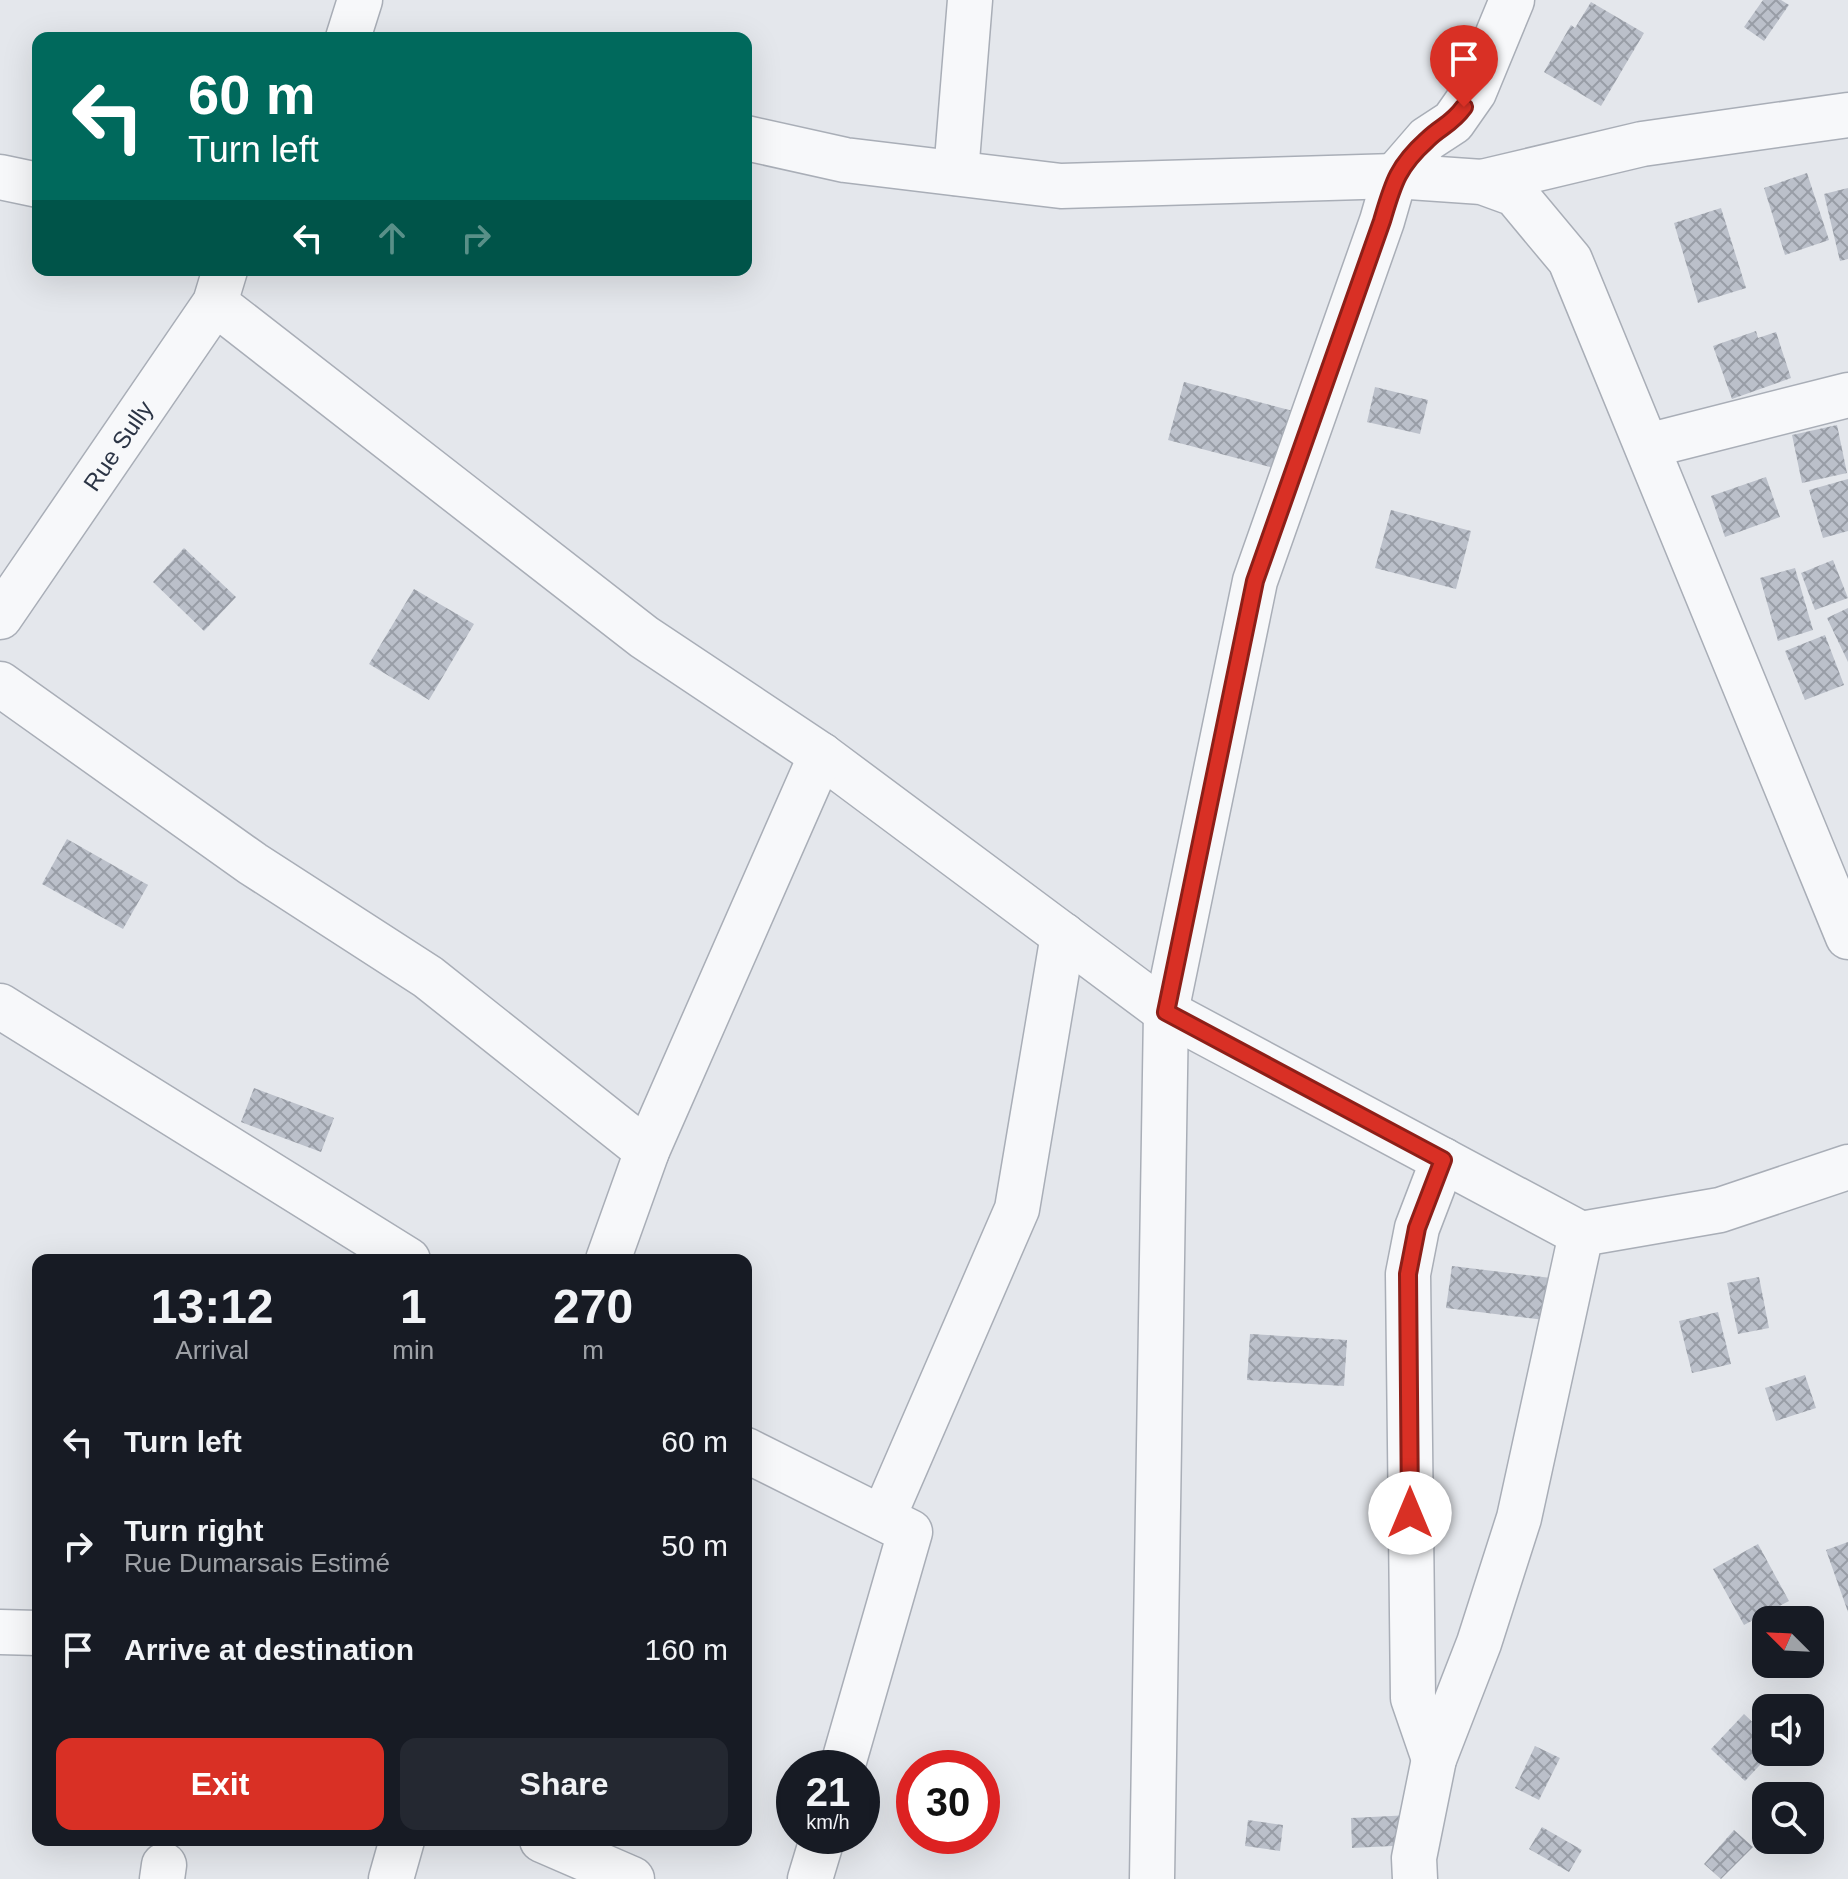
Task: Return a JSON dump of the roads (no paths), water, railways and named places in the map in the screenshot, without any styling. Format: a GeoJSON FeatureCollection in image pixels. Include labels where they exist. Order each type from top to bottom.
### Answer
{"type":"FeatureCollection","features":[{"type":"Feature","properties":{"kind":"street"},"geometry":{"type":"LineString","coordinates":[[350,32],[360,0]]}},
{"type":"Feature","properties":{"kind":"street"},"geometry":{"type":"LineString","coordinates":[[956,173],[970,0]]}},
{"type":"Feature","properties":{"kind":"street"},"geometry":{"type":"LineString","coordinates":[[1152,1879],[1166,1012],[1255,581],[1382,221],[1395,176],[1427,139],[1453,122],[1474,92],[1512,0]]}},
{"type":"Feature","properties":{"kind":"street"},"geometry":{"type":"LineString","coordinates":[[1482,182],[1642,144],[1848,115]]}},
{"type":"Feature","properties":{"kind":"street"},"geometry":{"type":"LineString","coordinates":[[752,139],[845,160],[1061,186],[1395,176],[1482,182],[1515,194],[1570,260],[1848,937]]}},
{"type":"Feature","properties":{"kind":"street"},"geometry":{"type":"LineString","coordinates":[[0,177],[32,184]]}},
{"type":"Feature","properties":{"kind":"street"},"geometry":{"type":"LineString","coordinates":[[220,287],[644,637],[821,755],[1166,1012],[1581,1234],[1720,1210],[1848,1167]]}},
{"type":"Feature","properties":{"kind":"street","name":"Rue Sully"},"geometry":{"type":"LineString","coordinates":[[0,617],[220,287]]}},
{"type":"Feature","properties":{"kind":"street"},"geometry":{"type":"LineString","coordinates":[[1647,446],[1848,395]]}},
{"type":"Feature","properties":{"kind":"street"},"geometry":{"type":"LineString","coordinates":[[0,684],[253,864],[428,977],[647,1151]]}},
{"type":"Feature","properties":{"kind":"street"},"geometry":{"type":"LineString","coordinates":[[610,1254],[647,1151],[821,755]]}},
{"type":"Feature","properties":{"kind":"street"},"geometry":{"type":"LineString","coordinates":[[883,1518],[1017,1209],[1063,935]]}},
{"type":"Feature","properties":{"kind":"street"},"geometry":{"type":"LineString","coordinates":[[0,1006],[398,1254]]}},
{"type":"Feature","properties":{"kind":"street"},"geometry":{"type":"LineString","coordinates":[[1434,1759],[1413,1698],[1408,1274],[1417,1228],[1443,1160]]}},
{"type":"Feature","properties":{"kind":"street"},"geometry":{"type":"LineString","coordinates":[[1415,1879],[1414,1858],[1434,1759],[1479,1643],[1519,1518],[1581,1234]]}},
{"type":"Feature","properties":{"kind":"street"},"geometry":{"type":"LineString","coordinates":[[752,1453],[910,1532],[847,1750]]}},
{"type":"Feature","properties":{"kind":"street"},"geometry":{"type":"LineString","coordinates":[[0,1632],[32,1633]]}},
{"type":"Feature","properties":{"kind":"street"},"geometry":{"type":"LineString","coordinates":[[391,1879],[400,1846]]}},
{"type":"Feature","properties":{"kind":"street"},"geometry":{"type":"LineString","coordinates":[[556,1846],[632,1879]]}},
{"type":"Feature","properties":{"kind":"street"},"geometry":{"type":"LineString","coordinates":[[810,1879],[818,1854]]}}]}
